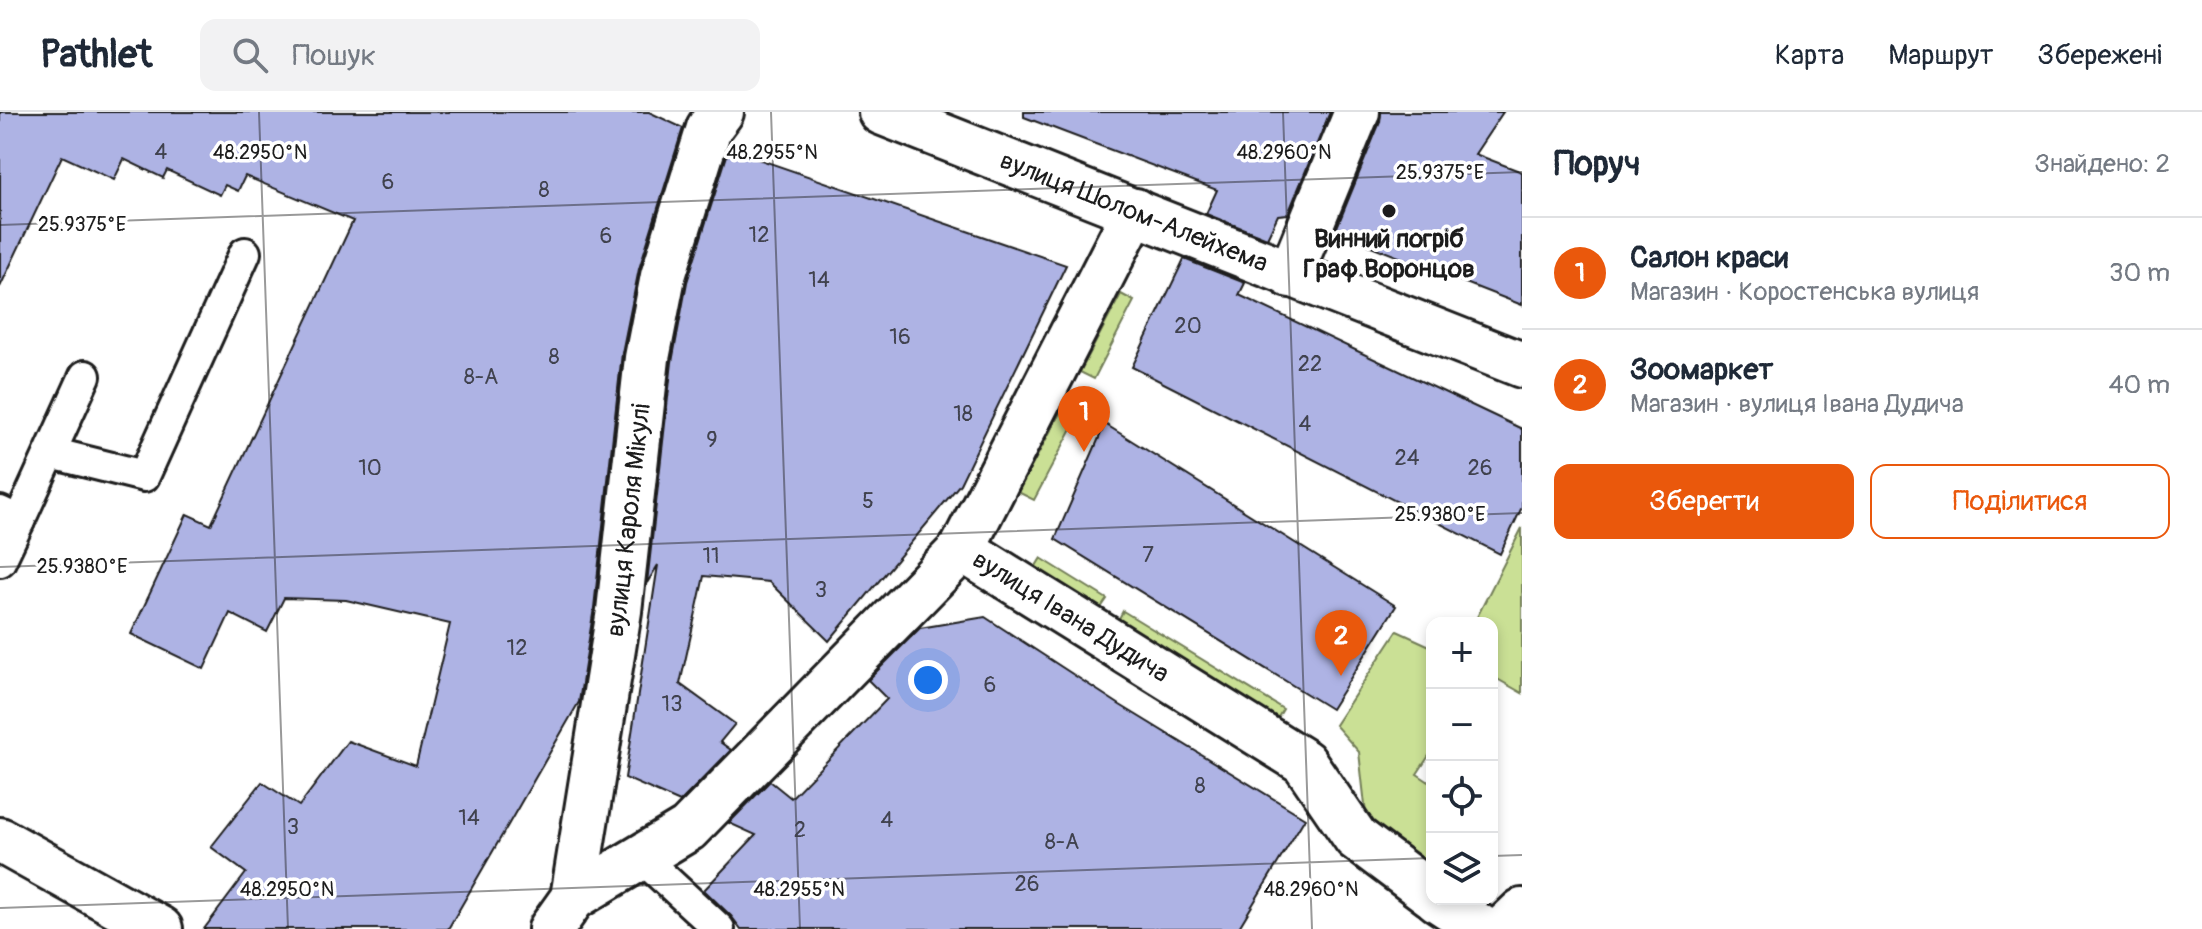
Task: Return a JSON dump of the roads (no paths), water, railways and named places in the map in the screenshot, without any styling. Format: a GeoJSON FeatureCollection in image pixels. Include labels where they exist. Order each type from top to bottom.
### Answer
{"type":"FeatureCollection","features":[{"type":"Feature","properties":{"kind":"street","name":"вулиця Кароля Мікулі"},"geometry":{"type":"LineString","coordinates":[[562,913],[619,611],[647,358],[663,276],[709,128],[721,112]]}},
{"type":"Feature","properties":{"kind":"street","name":"вулиця Шолом-Алейхема"},"geometry":{"type":"LineString","coordinates":[[881,112],[1522,365]]}},
{"type":"Feature","properties":{"kind":"street"},"geometry":{"type":"LineString","coordinates":[[1290,275],[1357,112]]}},
{"type":"Feature","properties":{"kind":"street"},"geometry":{"type":"LineString","coordinates":[[962,549],[1135,211]]}},
{"type":"Feature","properties":{"kind":"street","name":"вулиця Івана Дудича"},"geometry":{"type":"LineString","coordinates":[[562,913],[641,857],[688,829],[962,549],[1304,762],[1356,838],[1426,890]]}},
{"type":"Feature","properties":{"kind":"street"},"geometry":{"type":"LineString","coordinates":[[0,840],[160,929]]}},
{"type":"Feature","properties":{"kind":"street"},"geometry":{"type":"LineString","coordinates":[[1446,905],[1483,929]]}},
{"type":"Feature","properties":{"kind":"street"},"geometry":{"type":"LineString","coordinates":[[1503,929],[1522,911]]}},
{"type":"Feature","properties":{"kind":"lane"},"geometry":{"type":"LineString","coordinates":[[51,453],[144,476],[245,253]]}},
{"type":"Feature","properties":{"kind":"lane"},"geometry":{"type":"LineString","coordinates":[[0,561],[10,516],[51,453],[85,376]]}},
{"type":"Feature","properties":{"kind":"lane"},"geometry":{"type":"LineString","coordinates":[[641,857],[719,929]]}},
{"type":"Feature","properties":{"kind":"place","name":"Винний погріб Граф Воронцов"},"geometry":{"type":"Point","coordinates":[1389,211]}},
{"type":"Feature","properties":{"kind":"place","name":"Салон краси"},"geometry":{"type":"Point","coordinates":[1084,452]}},
{"type":"Feature","properties":{"kind":"place","name":"Зоомаркет"},"geometry":{"type":"Point","coordinates":[1341,676]}}]}
